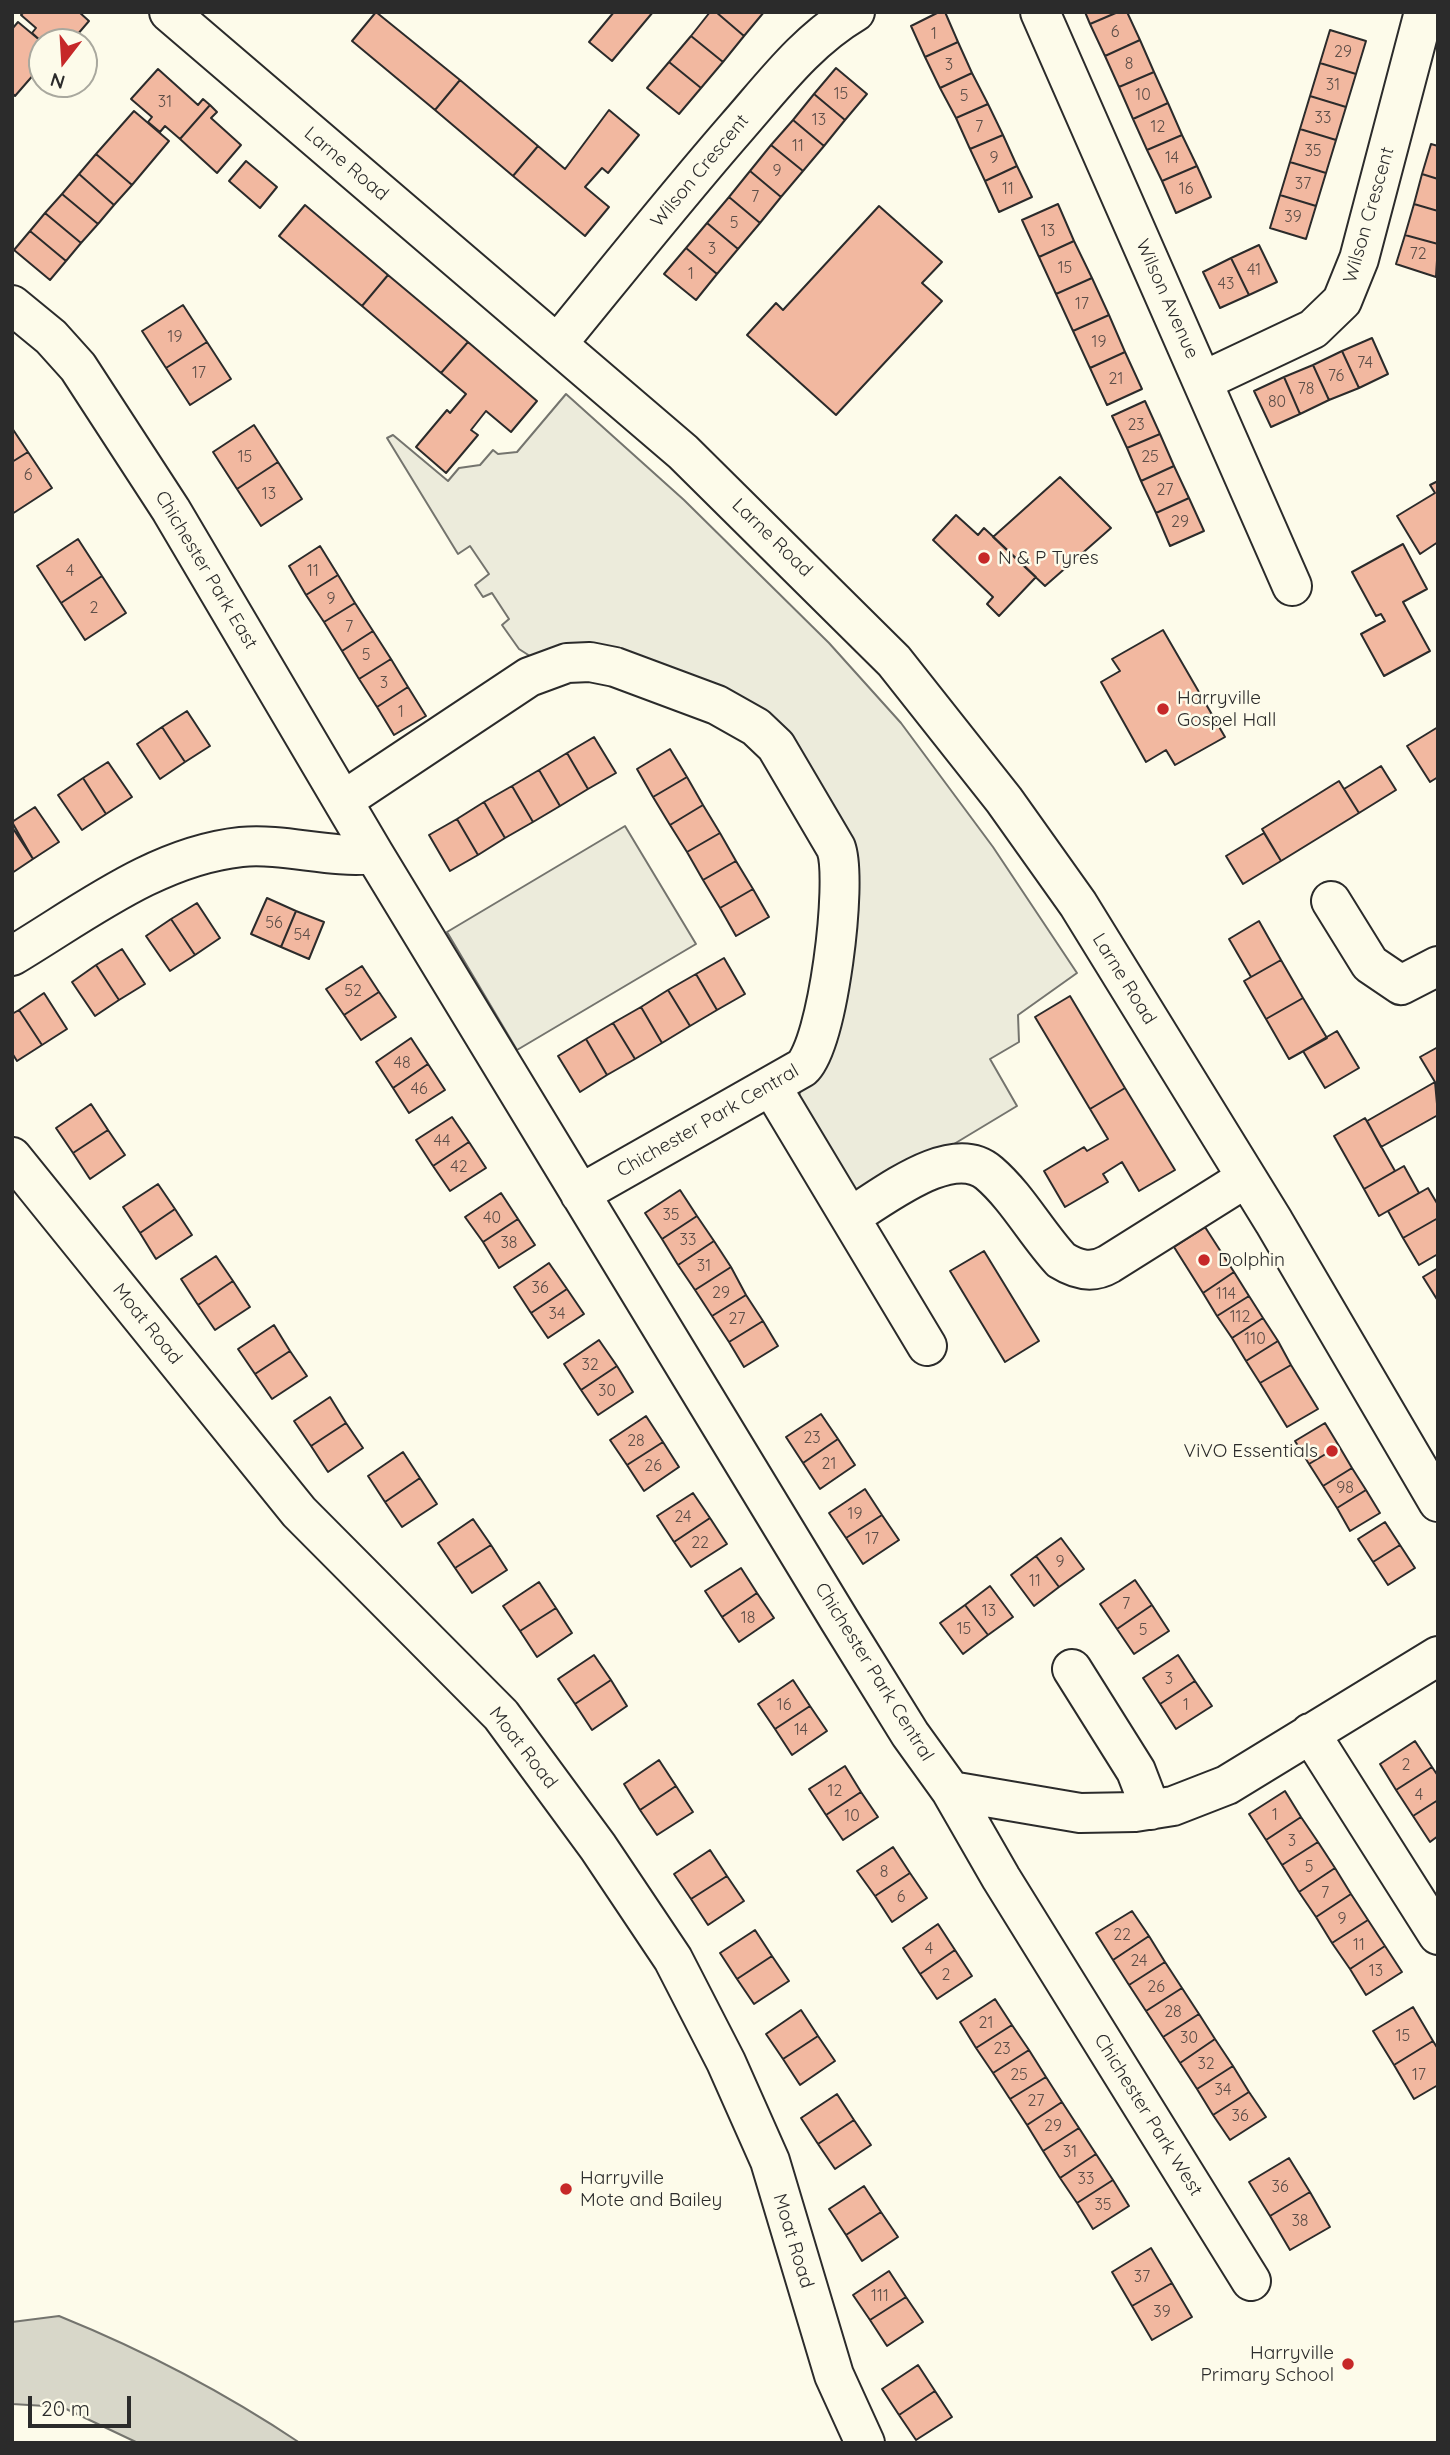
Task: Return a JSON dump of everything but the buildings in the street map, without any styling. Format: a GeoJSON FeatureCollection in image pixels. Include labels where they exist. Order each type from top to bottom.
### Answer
{"type":"FeatureCollection","features":[{"type":"Feature","properties":{"kind":"street","name":"Larne Road"},"geometry":{"type":"LineString","coordinates":[[169,12],[683,452],[894,661],[1004,800],[1078,904],[1336,1325],[1438,1502]]}},
{"type":"Feature","properties":{"kind":"street","name":"Wilson Crescent"},"geometry":{"type":"LineString","coordinates":[[558,343],[706,162],[796,60],[816,39],[855,12]]}},
{"type":"Feature","properties":{"kind":"street","name":"Wilson Avenue"},"geometry":{"type":"LineString","coordinates":[[1040,12],[1292,586]]}},
{"type":"Feature","properties":{"kind":"street","name":"Wilson Crescent"},"geometry":{"type":"LineString","coordinates":[[1203,381],[1313,328],[1342,301],[1359,259],[1424,12]]}},
{"type":"Feature","properties":{"kind":"street","name":"Chichester Park East"},"geometry":{"type":"LineString","coordinates":[[12,305],[51,337],[78,367],[171,510],[374,854]]}},
{"type":"Feature","properties":{"kind":"street","name":"Chichester Park Central"},"geometry":{"type":"LineString","coordinates":[[344,800],[529,677],[573,662],[615,667],[717,705],[748,722],[776,746],[836,848],[840,862],[839,897],[821,1030],[807,1063],[580,1194]]}},
{"type":"Feature","properties":{"kind":"street"},"geometry":{"type":"LineString","coordinates":[[12,956],[146,875],[203,854],[242,847],[284,847],[361,856],[374,854]]}},
{"type":"Feature","properties":{"kind":"street","name":"Chichester Park Central"},"geometry":{"type":"LineString","coordinates":[[374,854],[910,1734],[951,1791],[1045,1948]]}},
{"type":"Feature","properties":{"kind":"street"},"geometry":{"type":"LineString","coordinates":[[1331,901],[1370,964],[1401,985],[1438,966]]}},
{"type":"Feature","properties":{"kind":"street"},"geometry":{"type":"LineString","coordinates":[[771,1086],[927,1346]]}},
{"type":"Feature","properties":{"kind":"street","name":"Moat Road"},"geometry":{"type":"LineString","coordinates":[[12,1157],[299,1512],[501,1715],[598,1847],[673,1959],[726,2062],[770,2161],[834,2375],[865,2443]]}},
{"type":"Feature","properties":{"kind":"street"},"geometry":{"type":"LineString","coordinates":[[850,1217],[936,1167],[957,1162],[971,1163],[991,1175],[1061,1260],[1072,1267],[1092,1270],[1110,1264],[1246,1178]]}},
{"type":"Feature","properties":{"kind":"street"},"geometry":{"type":"LineString","coordinates":[[951,1791],[1080,1813],[1151,1810],[1173,1806],[1227,1785],[1438,1656]]}},
{"type":"Feature","properties":{"kind":"street"},"geometry":{"type":"LineString","coordinates":[[1072,1669],[1136,1771],[1151,1810]]}},
{"type":"Feature","properties":{"kind":"street"},"geometry":{"type":"LineString","coordinates":[[1310,1733],[1438,1935]]}},
{"type":"Feature","properties":{"kind":"street","name":"Chichester Park West"},"geometry":{"type":"LineString","coordinates":[[1045,1948],[1251,2281]]}},
{"type":"Feature","properties":{"kind":"shaded area"},"geometry":{"type":"Polygon","coordinates":[[[566,394],[684,500],[829,643],[901,723],[993,847],[1077,973],[1018,1015],[1019,1042],[990,1059],[1017,1106],[871,1194],[859,1196],[796,1111],[845,876],[788,744],[533,658],[519,649],[502,625],[509,619],[492,593],[483,597],[475,585],[489,574],[470,546],[458,554],[387,438],[393,435],[448,481],[459,468],[480,465],[493,450],[498,454],[517,452],[566,394]]]}},
{"type":"Feature","properties":{"kind":"shaded area"},"geometry":{"type":"Polygon","coordinates":[[[625,826],[696,944],[517,1050],[447,932],[625,826]]]}},
{"type":"Feature","properties":{"kind":"shaded area"},"geometry":{"type":"Polygon","coordinates":[[[59,2316],[182,2373],[242,2406],[300,2443],[138,2443],[62,2407],[12,2404],[12,2322],[59,2316]]]}},
{"type":"Feature","properties":{"kind":"place","name":"N & P Tyres"},"geometry":{"type":"Point","coordinates":[984,558]}},
{"type":"Feature","properties":{"kind":"place","name":"Harryville Gospel Hall"},"geometry":{"type":"Point","coordinates":[1163,709]}},
{"type":"Feature","properties":{"kind":"place","name":"Dolphin"},"geometry":{"type":"Point","coordinates":[1204,1260]}},
{"type":"Feature","properties":{"kind":"place","name":"ViVO Essentials"},"geometry":{"type":"Point","coordinates":[1332,1451]}},
{"type":"Feature","properties":{"kind":"place","name":"Harryville Mote and Bailey"},"geometry":{"type":"Point","coordinates":[566,2189]}},
{"type":"Feature","properties":{"kind":"place","name":"Harryville Primary School"},"geometry":{"type":"Point","coordinates":[1348,2364]}}]}
